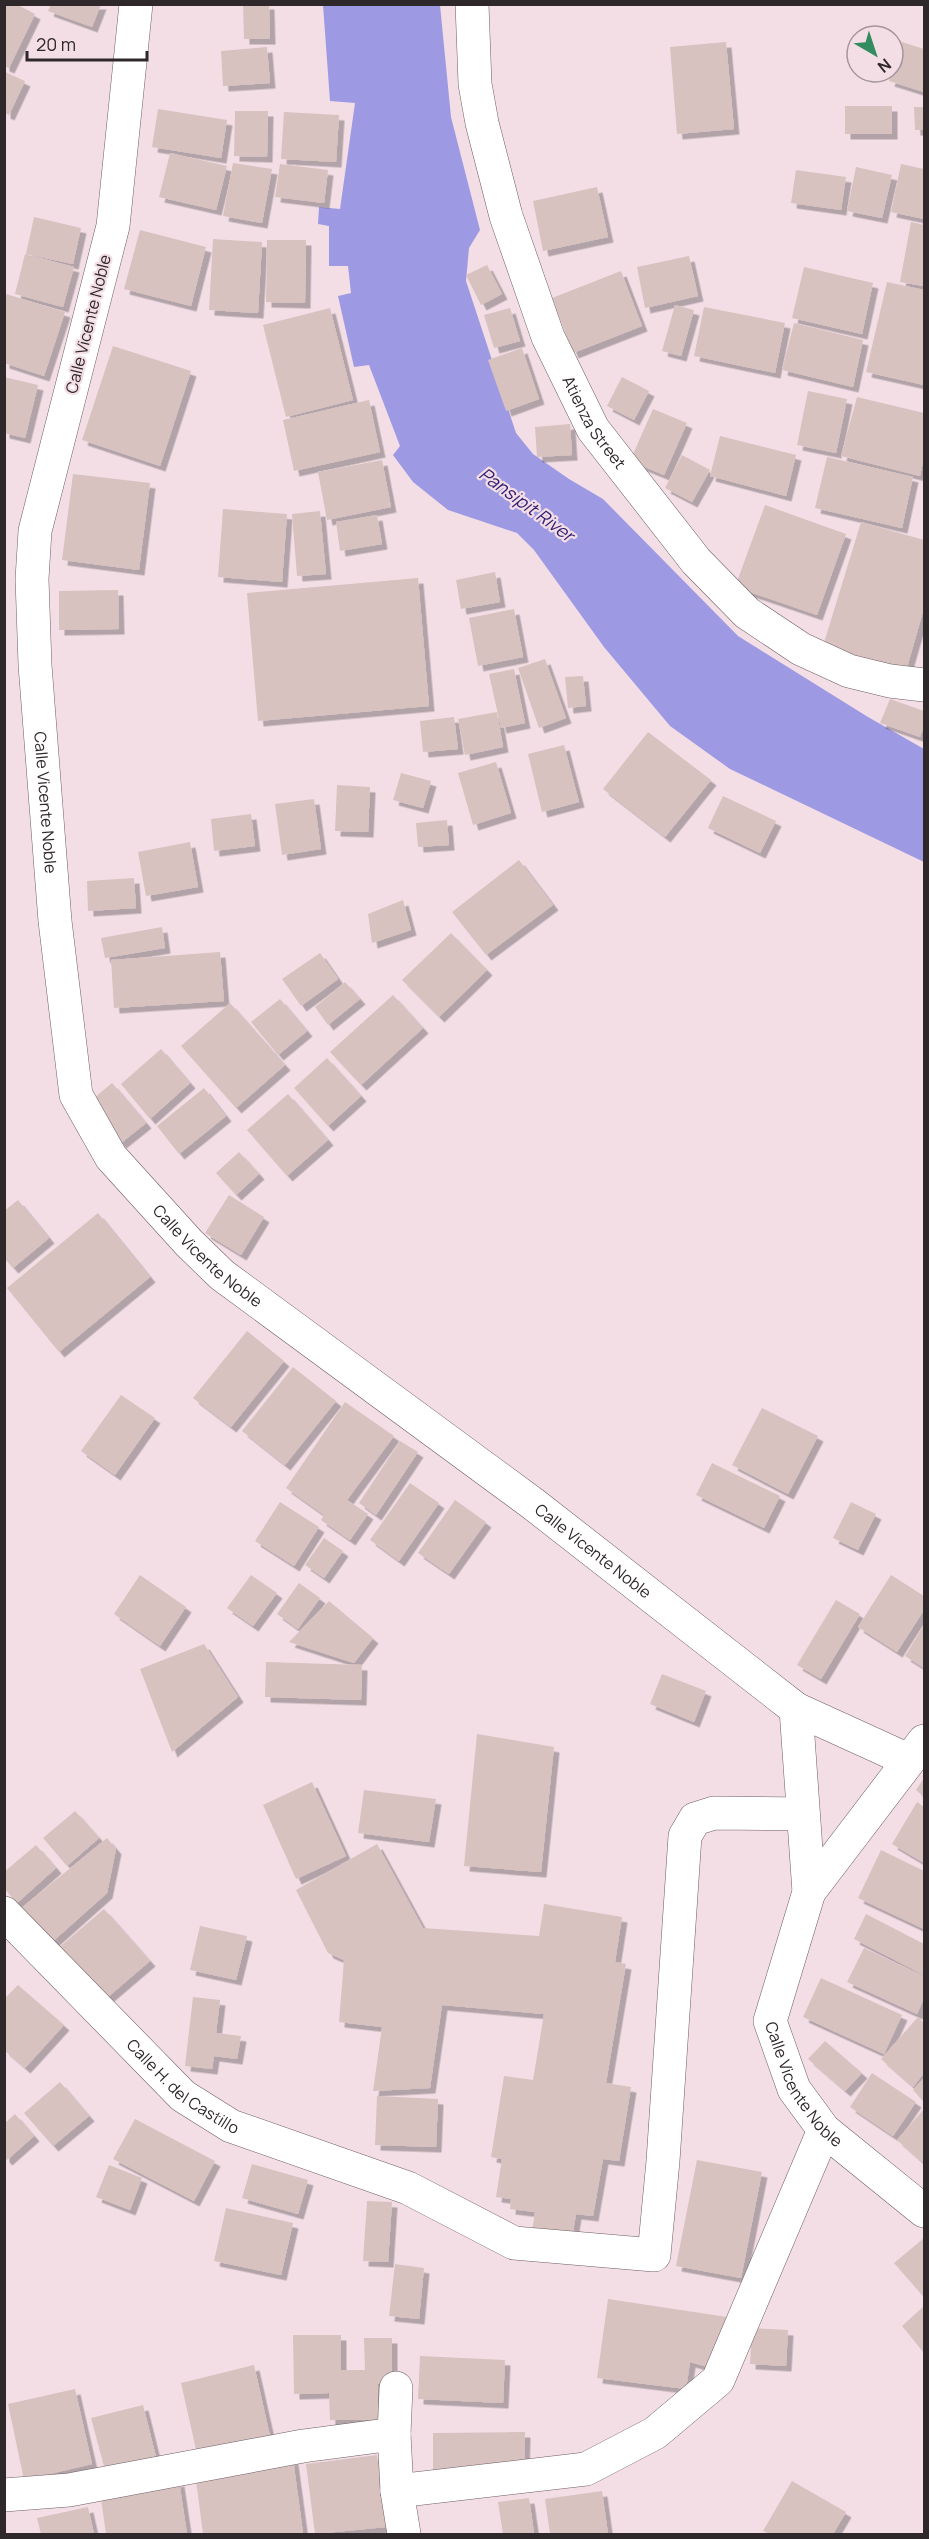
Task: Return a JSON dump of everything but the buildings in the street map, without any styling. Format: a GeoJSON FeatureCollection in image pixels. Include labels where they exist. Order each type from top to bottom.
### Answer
{"type":"FeatureCollection","features":[{"type":"Feature","properties":{"kind":"street","name":"Calle Vicente Noble"},"geometry":{"type":"LineString","coordinates":[[136,4],[113,226],[35,531],[32,579],[35,665],[55,921],[76,1095],[111,1156],[189,1243],[222,1275],[532,1503],[796,1709],[809,1892],[770,2021],[794,2089],[824,2130],[924,2211]]}},
{"type":"Feature","properties":{"kind":"street","name":"Atienza Street"},"geometry":{"type":"LineString","coordinates":[[472,4],[475,84],[482,123],[506,216],[548,337],[594,429],[696,561],[747,613],[801,649],[849,671],[890,681],[924,685]]}},
{"type":"Feature","properties":{"kind":"street"},"geometry":{"type":"LineString","coordinates":[[796,1709],[916,1751],[809,1892]]}},
{"type":"Feature","properties":{"kind":"street","name":"Calle H. del Castillo"},"geometry":{"type":"LineString","coordinates":[[4,1913],[183,2096],[231,2126],[408,2188],[514,2243],[654,2255],[663,2161],[685,1836],[695,1819],[714,1812],[803,1814]]}},
{"type":"Feature","properties":{"kind":"street"},"geometry":{"type":"LineString","coordinates":[[397,2491],[586,2469],[655,2433],[718,2380],[759,2278],[824,2130]]}},
{"type":"Feature","properties":{"kind":"street"},"geometry":{"type":"LineString","coordinates":[[396,2388],[394,2434],[397,2491],[404,2535]]}},
{"type":"Feature","properties":{"kind":"street"},"geometry":{"type":"LineString","coordinates":[[4,2495],[69,2490],[303,2446],[394,2434]]}},
{"type":"Feature","properties":{"kind":"water","name":"Pansipit River"},"geometry":{"type":"Polygon","coordinates":[[[323,5],[440,5],[451,117],[480,230],[469,248],[466,281],[516,433],[533,454],[603,499],[738,636],[924,749],[924,862],[730,769],[670,726],[604,647],[534,550],[517,533],[448,510],[413,482],[393,455],[400,446],[369,365],[354,367],[338,296],[351,293],[348,266],[329,266],[329,226],[318,224],[319,207],[340,209],[355,103],[330,101],[323,5]]]}}]}
